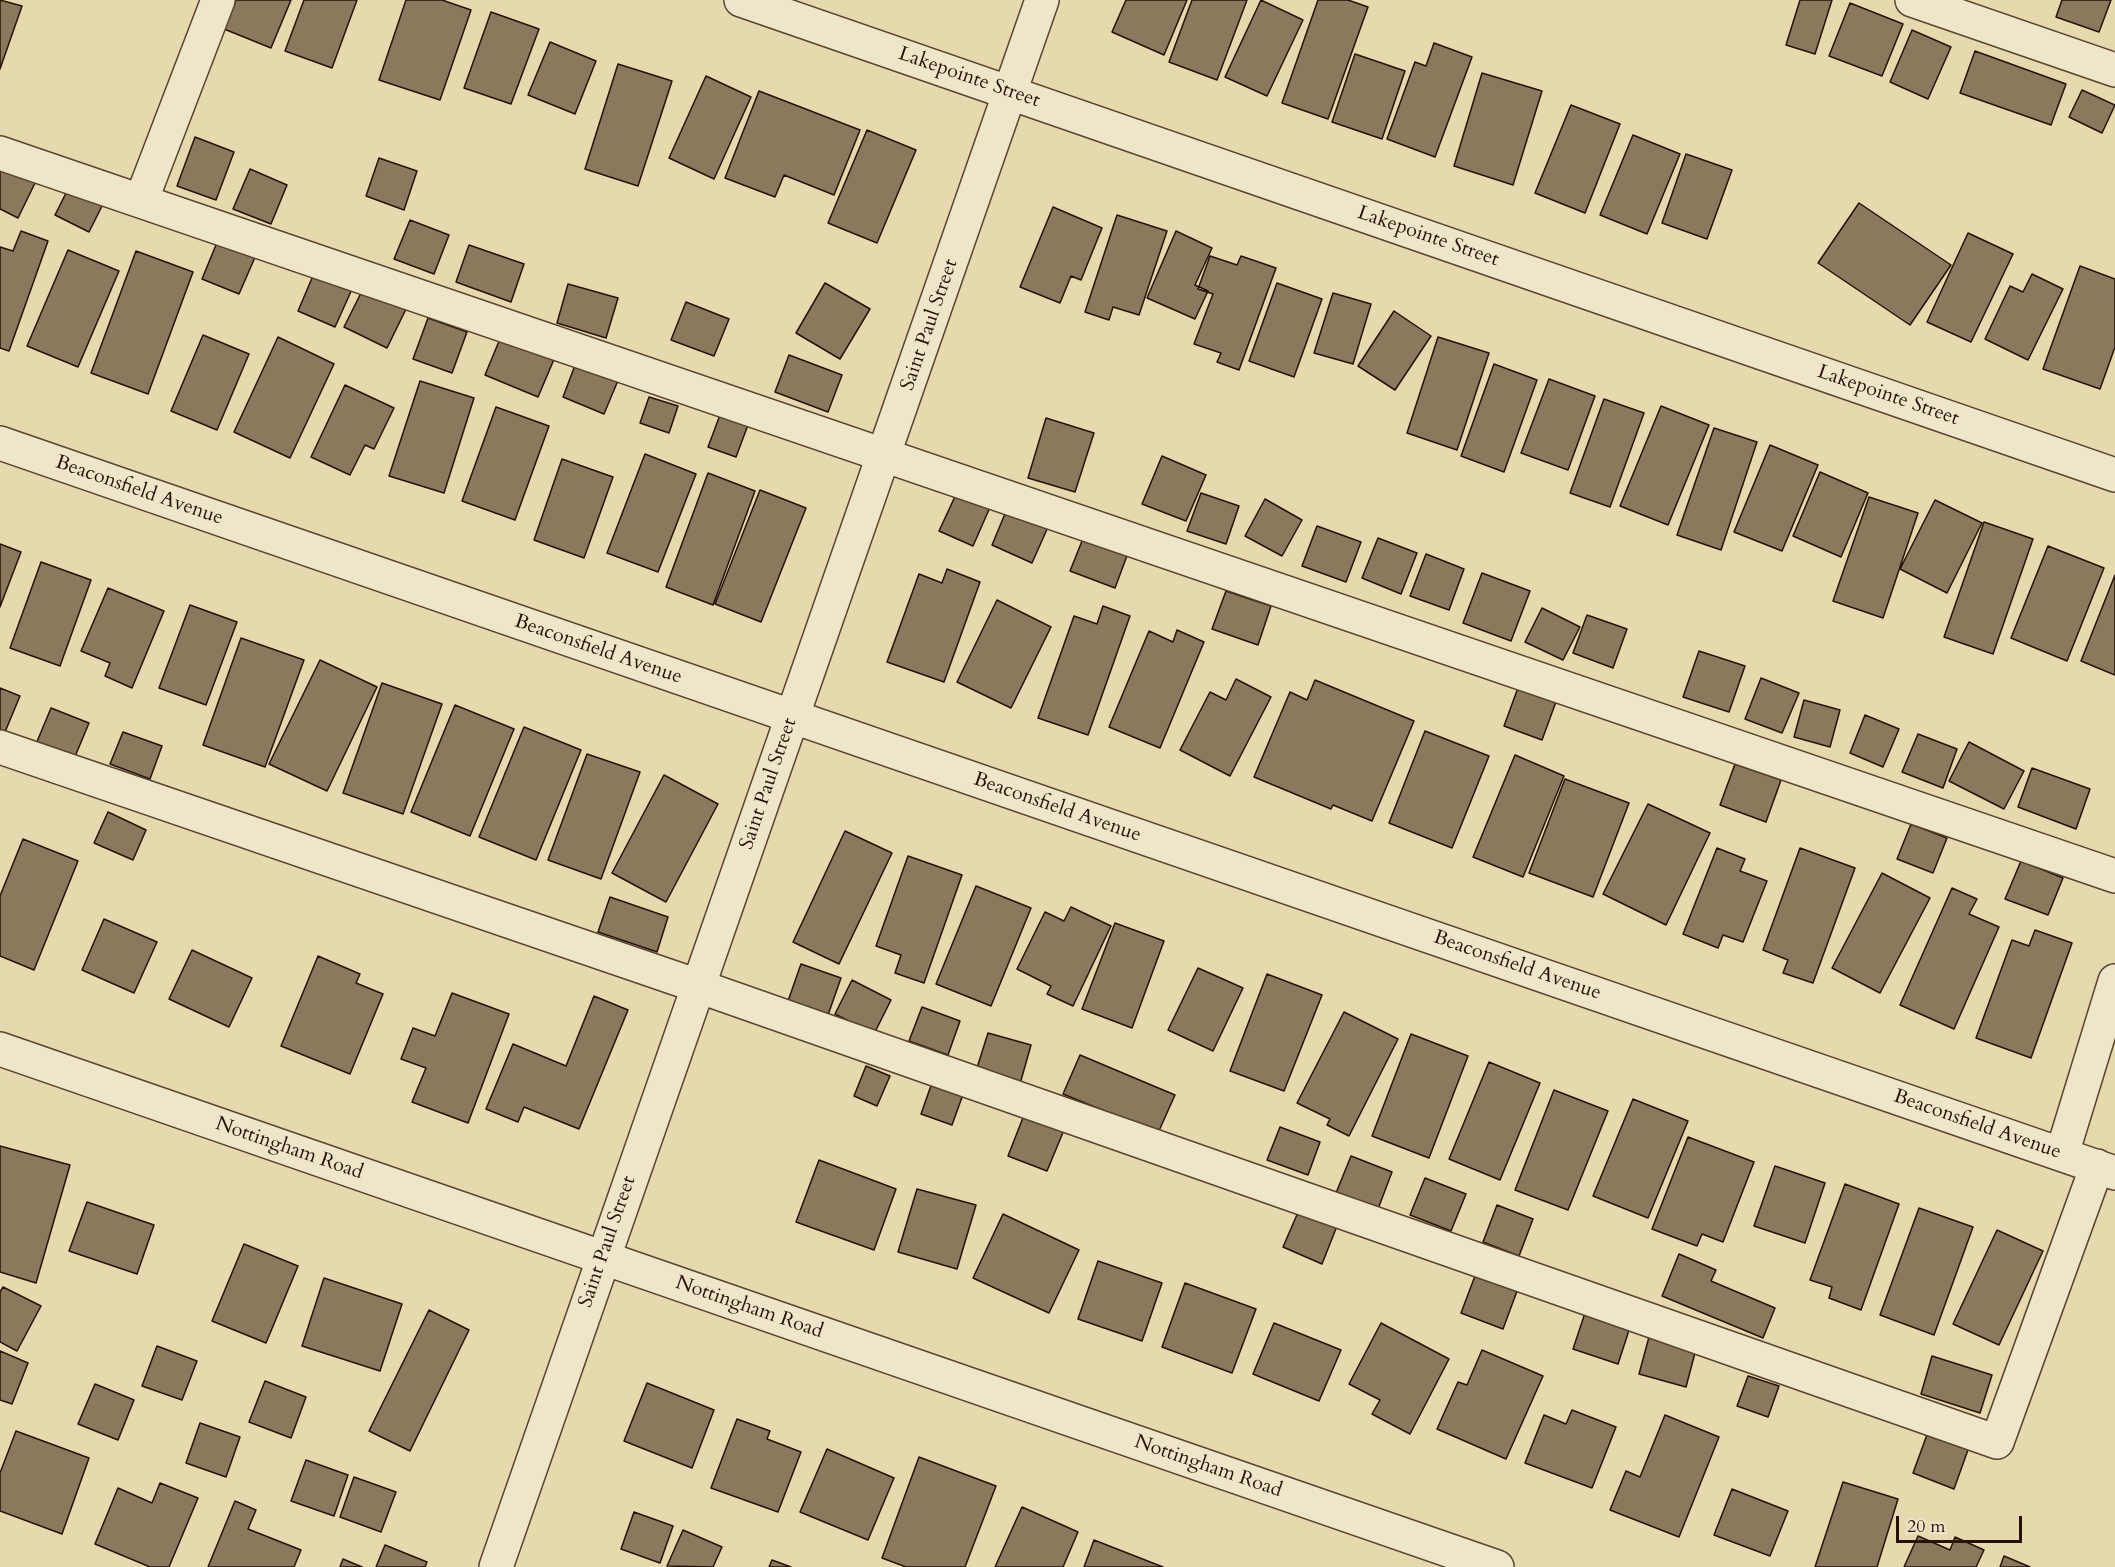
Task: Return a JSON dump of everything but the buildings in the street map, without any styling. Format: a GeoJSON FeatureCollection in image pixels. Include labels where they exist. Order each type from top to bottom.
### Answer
{"type":"FeatureCollection","features":[{"type":"Feature","properties":{"kind":"street"},"geometry":{"type":"LineString","coordinates":[[141,201],[218,0]]}},
{"type":"Feature","properties":{"kind":"street","name":"Lakepointe Street"},"geometry":{"type":"LineString","coordinates":[[741,0],[2115,475]]}},
{"type":"Feature","properties":{"kind":"street","name":"Saint Paul Street"},"geometry":{"type":"LineString","coordinates":[[496,1567],[602,1257],[793,717],[1042,0]]}},
{"type":"Feature","properties":{"kind":"street"},"geometry":{"type":"LineString","coordinates":[[1912,0],[2115,70]]}},
{"type":"Feature","properties":{"kind":"street"},"geometry":{"type":"LineString","coordinates":[[0,153],[2115,876]]}},
{"type":"Feature","properties":{"kind":"street","name":"Beaconsfield Avenue"},"geometry":{"type":"LineString","coordinates":[[0,443],[2106,1170]]}},
{"type":"Feature","properties":{"kind":"street"},"geometry":{"type":"LineString","coordinates":[[0,747],[698,986],[1997,1442],[2106,1170]]}},
{"type":"Feature","properties":{"kind":"street"},"geometry":{"type":"LineString","coordinates":[[2062,1154],[2115,981]]}},
{"type":"Feature","properties":{"kind":"street","name":"Nottingham Road"},"geometry":{"type":"LineString","coordinates":[[0,1049],[1497,1567]]}}]}
